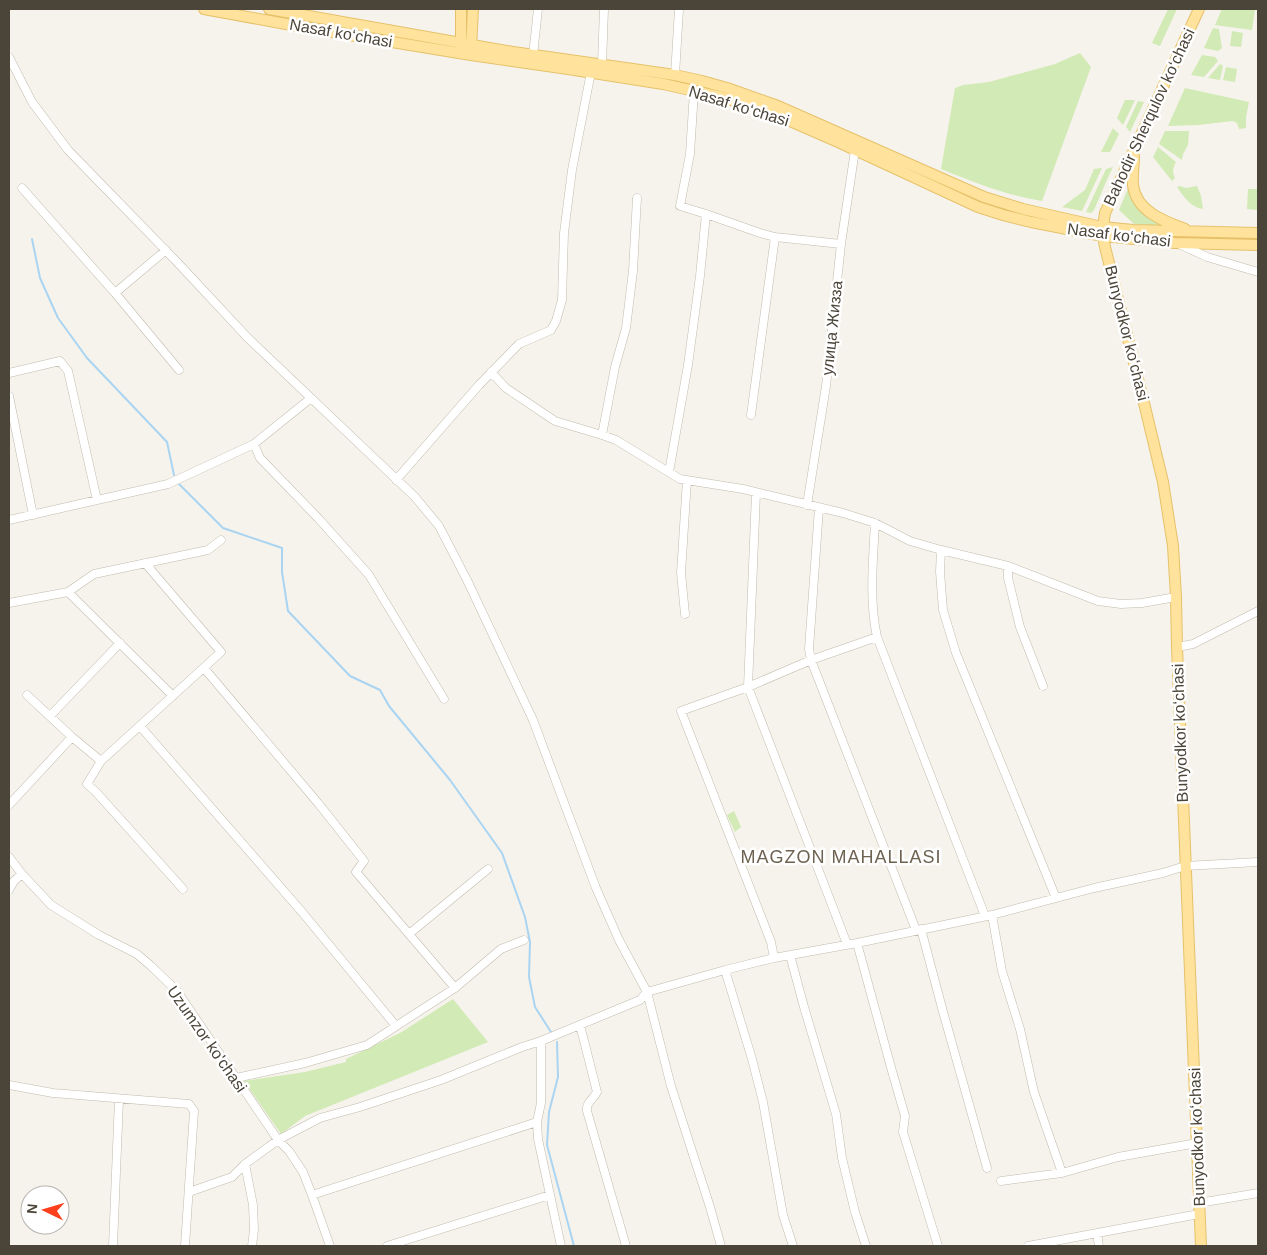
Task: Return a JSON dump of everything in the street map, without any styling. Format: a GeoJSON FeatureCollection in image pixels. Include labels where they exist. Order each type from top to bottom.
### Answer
{"type":"FeatureCollection","features":[{"type":"Feature","properties":{"kind":"main road","name":"Nasaf ko‘chasi"},"geometry":{"type":"LineString","coordinates":[[204,9],[465,54],[663,84],[721,97],[767,111],[978,207],[1021,219],[1175,242],[1258,245]]}},
{"type":"Feature","properties":{"kind":"main road","name":"Nasaf ko‘chasi"},"geometry":{"type":"LineString","coordinates":[[269,9],[286,10],[368,27],[533,54],[675,75],[727,88],[778,106],[984,197],[1103,232],[1133,230],[1258,233]]}},
{"type":"Feature","properties":{"kind":"main road"},"geometry":{"type":"LineString","coordinates":[[461,9],[466,43]]}},
{"type":"Feature","properties":{"kind":"main road"},"geometry":{"type":"LineString","coordinates":[[465,54],[473,9]]}},
{"type":"Feature","properties":{"kind":"main road","name":"Bahodir Sherqulov ko‘chasi"},"geometry":{"type":"LineString","coordinates":[[1103,232],[1105,213],[1199,9]]}},
{"type":"Feature","properties":{"kind":"main road"},"geometry":{"type":"LineString","coordinates":[[1134,151],[1133,186],[1140,202],[1149,212],[1174,226],[1193,232]]}},
{"type":"Feature","properties":{"kind":"main road","name":"Bunyodkor koʻchasi"},"geometry":{"type":"LineString","coordinates":[[1103,232],[1163,482],[1173,546],[1200,1246]]}},
{"type":"Feature","properties":{"kind":"street"},"geometry":{"type":"LineString","coordinates":[[533,54],[538,9]]}},
{"type":"Feature","properties":{"kind":"street"},"geometry":{"type":"LineString","coordinates":[[602,64],[604,9]]}},
{"type":"Feature","properties":{"kind":"street"},"geometry":{"type":"LineString","coordinates":[[675,75],[679,9]]}},
{"type":"Feature","properties":{"kind":"street"},"geometry":{"type":"LineString","coordinates":[[9,57],[32,102],[68,150],[166,250],[247,337],[415,497],[439,526],[467,580],[533,720],[596,888],[619,940],[647,992],[671,1086],[721,1246]]}},
{"type":"Feature","properties":{"kind":"street"},"geometry":{"type":"LineString","coordinates":[[396,480],[491,372],[519,344],[551,330],[556,320],[562,300],[564,233],[572,170],[591,72]]}},
{"type":"Feature","properties":{"kind":"street"},"geometry":{"type":"LineString","coordinates":[[694,91],[690,154],[680,206],[775,237],[841,244]]}},
{"type":"Feature","properties":{"kind":"street","name":"улица Жизза"},"geometry":{"type":"LineString","coordinates":[[807,505],[826,386],[841,244],[855,150]]}},
{"type":"Feature","properties":{"kind":"street"},"geometry":{"type":"LineString","coordinates":[[22,188],[179,370]]}},
{"type":"Feature","properties":{"kind":"street"},"geometry":{"type":"LineString","coordinates":[[602,434],[615,367],[626,328],[633,271],[637,198]]}},
{"type":"Feature","properties":{"kind":"street"},"geometry":{"type":"LineString","coordinates":[[670,472],[688,365],[706,214]]}},
{"type":"Feature","properties":{"kind":"street"},"geometry":{"type":"LineString","coordinates":[[751,416],[775,237]]}},
{"type":"Feature","properties":{"kind":"street"},"geometry":{"type":"LineString","coordinates":[[1175,242],[1207,257],[1258,272]]}},
{"type":"Feature","properties":{"kind":"street"},"geometry":{"type":"LineString","coordinates":[[114,293],[166,250]]}},
{"type":"Feature","properties":{"kind":"street"},"geometry":{"type":"LineString","coordinates":[[9,373],[60,361],[68,371],[97,500]]}},
{"type":"Feature","properties":{"kind":"street"},"geometry":{"type":"LineString","coordinates":[[491,372],[506,388],[555,422],[602,434],[680,479],[756,493],[843,513],[875,523],[910,540],[941,550],[1008,566],[1098,601],[1121,604],[1142,603],[1176,597]]}},
{"type":"Feature","properties":{"kind":"street"},"geometry":{"type":"LineString","coordinates":[[9,396],[34,514]]}},
{"type":"Feature","properties":{"kind":"street"},"geometry":{"type":"LineString","coordinates":[[9,520],[168,484],[254,444],[311,398]]}},
{"type":"Feature","properties":{"kind":"street"},"geometry":{"type":"LineString","coordinates":[[254,444],[260,458],[318,518],[369,575],[444,699]]}},
{"type":"Feature","properties":{"kind":"street"},"geometry":{"type":"LineString","coordinates":[[684,614],[682,574],[686,480]]}},
{"type":"Feature","properties":{"kind":"street"},"geometry":{"type":"LineString","coordinates":[[756,493],[748,687],[847,944]]}},
{"type":"Feature","properties":{"kind":"street"},"geometry":{"type":"LineString","coordinates":[[819,508],[809,649],[811,660],[919,930],[987,1168]]}},
{"type":"Feature","properties":{"kind":"street"},"geometry":{"type":"LineString","coordinates":[[875,523],[871,580],[876,638],[988,915],[1002,971],[1020,1029],[1034,1092],[1062,1174]]}},
{"type":"Feature","properties":{"kind":"street"},"geometry":{"type":"LineString","coordinates":[[9,604],[68,592],[94,574],[208,550],[220,540]]}},
{"type":"Feature","properties":{"kind":"street"},"geometry":{"type":"LineString","coordinates":[[941,550],[940,572],[943,610],[956,653],[1056,898]]}},
{"type":"Feature","properties":{"kind":"street"},"geometry":{"type":"LineString","coordinates":[[145,563],[221,652],[101,761],[87,784],[183,889]]}},
{"type":"Feature","properties":{"kind":"street"},"geometry":{"type":"LineString","coordinates":[[1008,566],[1008,578],[1020,627],[1043,686]]}},
{"type":"Feature","properties":{"kind":"street"},"geometry":{"type":"LineString","coordinates":[[68,592],[173,696]]}},
{"type":"Feature","properties":{"kind":"street"},"geometry":{"type":"LineString","coordinates":[[1177,648],[1193,644],[1258,611]]}},
{"type":"Feature","properties":{"kind":"street"},"geometry":{"type":"LineString","coordinates":[[774,958],[771,942],[681,711],[748,687],[811,660],[876,638]]}},
{"type":"Feature","properties":{"kind":"street"},"geometry":{"type":"LineString","coordinates":[[50,716],[120,643]]}},
{"type":"Feature","properties":{"kind":"street"},"geometry":{"type":"LineString","coordinates":[[204,668],[318,803],[364,861],[356,872],[455,988]]}},
{"type":"Feature","properties":{"kind":"street"},"geometry":{"type":"LineString","coordinates":[[27,694],[72,737],[101,761]]}},
{"type":"Feature","properties":{"kind":"street"},"geometry":{"type":"LineString","coordinates":[[140,726],[302,912],[396,1026]]}},
{"type":"Feature","properties":{"kind":"street"},"geometry":{"type":"LineString","coordinates":[[9,805],[72,737]]}},
{"type":"Feature","properties":{"kind":"street","name":"Uzumzor ko'chasi"},"geometry":{"type":"LineString","coordinates":[[9,857],[51,905],[98,935],[137,954],[177,991],[278,1140],[289,1151],[303,1172],[330,1246]]}},
{"type":"Feature","properties":{"kind":"street"},"geometry":{"type":"LineString","coordinates":[[189,1192],[232,1177],[245,1164],[278,1140],[320,1118],[441,1080],[640,1000],[647,992],[774,958],[857,943],[988,915],[1185,866],[1258,862]]}},
{"type":"Feature","properties":{"kind":"street"},"geometry":{"type":"LineString","coordinates":[[409,934],[488,869]]}},
{"type":"Feature","properties":{"kind":"street"},"geometry":{"type":"LineString","coordinates":[[9,890],[22,874]]}},
{"type":"Feature","properties":{"kind":"street"},"geometry":{"type":"LineString","coordinates":[[236,1078],[305,1064],[367,1044],[455,988],[502,949],[524,940]]}},
{"type":"Feature","properties":{"kind":"street"},"geometry":{"type":"LineString","coordinates":[[857,943],[905,1116],[903,1132],[938,1246]]}},
{"type":"Feature","properties":{"kind":"street"},"geometry":{"type":"LineString","coordinates":[[790,955],[836,1114],[844,1167],[866,1246]]}},
{"type":"Feature","properties":{"kind":"street"},"geometry":{"type":"LineString","coordinates":[[724,970],[752,1059],[763,1102],[783,1215],[793,1246]]}},
{"type":"Feature","properties":{"kind":"street"},"geometry":{"type":"LineString","coordinates":[[580,1025],[597,1092],[596,1096],[586,1106],[587,1111],[626,1246]]}},
{"type":"Feature","properties":{"kind":"street"},"geometry":{"type":"LineString","coordinates":[[541,1041],[541,1103],[537,1122],[538,1139],[561,1246]]}},
{"type":"Feature","properties":{"kind":"street"},"geometry":{"type":"LineString","coordinates":[[9,1085],[54,1093],[189,1104],[194,1111],[185,1246]]}},
{"type":"Feature","properties":{"kind":"street"},"geometry":{"type":"LineString","coordinates":[[113,1246],[119,1099]]}},
{"type":"Feature","properties":{"kind":"street"},"geometry":{"type":"LineString","coordinates":[[312,1195],[537,1122]]}},
{"type":"Feature","properties":{"kind":"street"},"geometry":{"type":"LineString","coordinates":[[1001,1181],[1062,1174],[1118,1157],[1197,1143]]}},
{"type":"Feature","properties":{"kind":"street"},"geometry":{"type":"LineString","coordinates":[[245,1164],[253,1205],[254,1230],[252,1246]]}},
{"type":"Feature","properties":{"kind":"street"},"geometry":{"type":"LineString","coordinates":[[1028,1246],[1097,1233],[1258,1193]]}},
{"type":"Feature","properties":{"kind":"street"},"geometry":{"type":"LineString","coordinates":[[387,1246],[550,1195]]}},
{"type":"Feature","properties":{"kind":"street"},"geometry":{"type":"LineString","coordinates":[[1097,1233],[1099,1246]]}},
{"type":"Feature","properties":{"kind":"green space"},"geometry":{"type":"Polygon","coordinates":[[[1168,9],[1177,9],[1160,46],[1152,43],[1168,9]]]}},
{"type":"Feature","properties":{"kind":"green space"},"geometry":{"type":"Polygon","coordinates":[[[1222,9],[1255,9],[1252,30],[1215,25],[1222,9]]]}},
{"type":"Feature","properties":{"kind":"green space"},"geometry":{"type":"Polygon","coordinates":[[[1213,28],[1219,29],[1222,48],[1218,51],[1204,48],[1213,28]]]}},
{"type":"Feature","properties":{"kind":"green space"},"geometry":{"type":"Polygon","coordinates":[[[1232,31],[1243,33],[1241,47],[1230,46],[1232,31]]]}},
{"type":"Feature","properties":{"kind":"green space"},"geometry":{"type":"Polygon","coordinates":[[[1080,53],[1091,67],[1042,201],[991,188],[941,169],[955,88],[963,85],[989,82],[1055,64],[1080,53]]]}},
{"type":"Feature","properties":{"kind":"green space"},"geometry":{"type":"Polygon","coordinates":[[[1202,55],[1215,57],[1218,61],[1204,77],[1191,75],[1202,55]]]}},
{"type":"Feature","properties":{"kind":"green space"},"geometry":{"type":"Polygon","coordinates":[[[1220,64],[1223,66],[1220,80],[1208,78],[1220,64]]]}},
{"type":"Feature","properties":{"kind":"green space"},"geometry":{"type":"Polygon","coordinates":[[[1226,67],[1237,69],[1235,82],[1223,80],[1226,67]]]}},
{"type":"Feature","properties":{"kind":"green space"},"geometry":{"type":"Polygon","coordinates":[[[1185,88],[1249,102],[1246,128],[1239,129],[1237,123],[1233,121],[1168,126],[1185,88]]]}},
{"type":"Feature","properties":{"kind":"green space"},"geometry":{"type":"Polygon","coordinates":[[[1125,100],[1135,100],[1123,125],[1117,118],[1125,100]]]}},
{"type":"Feature","properties":{"kind":"green space"},"geometry":{"type":"Polygon","coordinates":[[[1138,101],[1144,102],[1130,132],[1126,127],[1138,101]]]}},
{"type":"Feature","properties":{"kind":"green space"},"geometry":{"type":"Polygon","coordinates":[[[1113,128],[1119,134],[1110,152],[1101,152],[1113,128]]]}},
{"type":"Feature","properties":{"kind":"green space"},"geometry":{"type":"Polygon","coordinates":[[[1165,131],[1189,131],[1188,145],[1182,160],[1159,144],[1165,131]]]}},
{"type":"Feature","properties":{"kind":"green space"},"geometry":{"type":"Polygon","coordinates":[[[1158,147],[1176,162],[1173,170],[1175,178],[1172,181],[1153,157],[1158,147]]]}},
{"type":"Feature","properties":{"kind":"green space"},"geometry":{"type":"Polygon","coordinates":[[[1113,167],[1094,210],[1091,213],[1086,212],[1106,169],[1113,167]]]}},
{"type":"Feature","properties":{"kind":"green space"},"geometry":{"type":"Polygon","coordinates":[[[1102,168],[1082,211],[1062,207],[1085,190],[1094,169],[1102,168]]]}},
{"type":"Feature","properties":{"kind":"green space"},"geometry":{"type":"Polygon","coordinates":[[[1131,181],[1133,193],[1167,226],[1134,224],[1119,210],[1131,181]]]}},
{"type":"Feature","properties":{"kind":"green space"},"geometry":{"type":"Polygon","coordinates":[[[1197,186],[1203,209],[1194,206],[1188,201],[1177,187],[1186,188],[1197,186]]]}},
{"type":"Feature","properties":{"kind":"green space"},"geometry":{"type":"Polygon","coordinates":[[[1248,189],[1258,189],[1258,210],[1247,209],[1248,189]]]}},
{"type":"Feature","properties":{"kind":"green space"},"geometry":{"type":"Polygon","coordinates":[[[734,811],[741,827],[735,832],[727,815],[734,811]]]}},
{"type":"Feature","properties":{"kind":"green space"},"geometry":{"type":"Polygon","coordinates":[[[453,999],[488,1042],[305,1116],[281,1134],[244,1081],[305,1072],[346,1062],[346,1059],[400,1033],[453,999]]]}},
{"type":"Feature","properties":{"kind":"waterway"},"geometry":{"type":"LineString","coordinates":[[32,239],[40,278],[58,318],[87,358],[167,442],[174,475]]}},
{"type":"Feature","properties":{"kind":"waterway"},"geometry":{"type":"LineString","coordinates":[[178,483],[223,528],[282,548],[282,572],[288,611],[350,676],[380,690],[389,706],[450,780],[502,853],[525,917],[530,942],[529,977],[535,1007],[551,1032]]}},
{"type":"Feature","properties":{"kind":"waterway"},"geometry":{"type":"LineString","coordinates":[[557,1042],[558,1077],[549,1112],[547,1145],[574,1246]]}},
{"type":"Feature","properties":{"kind":"district","name":"MAGZON MAHALLASI"},"geometry":{"type":"Point","coordinates":[841,857]}}]}
